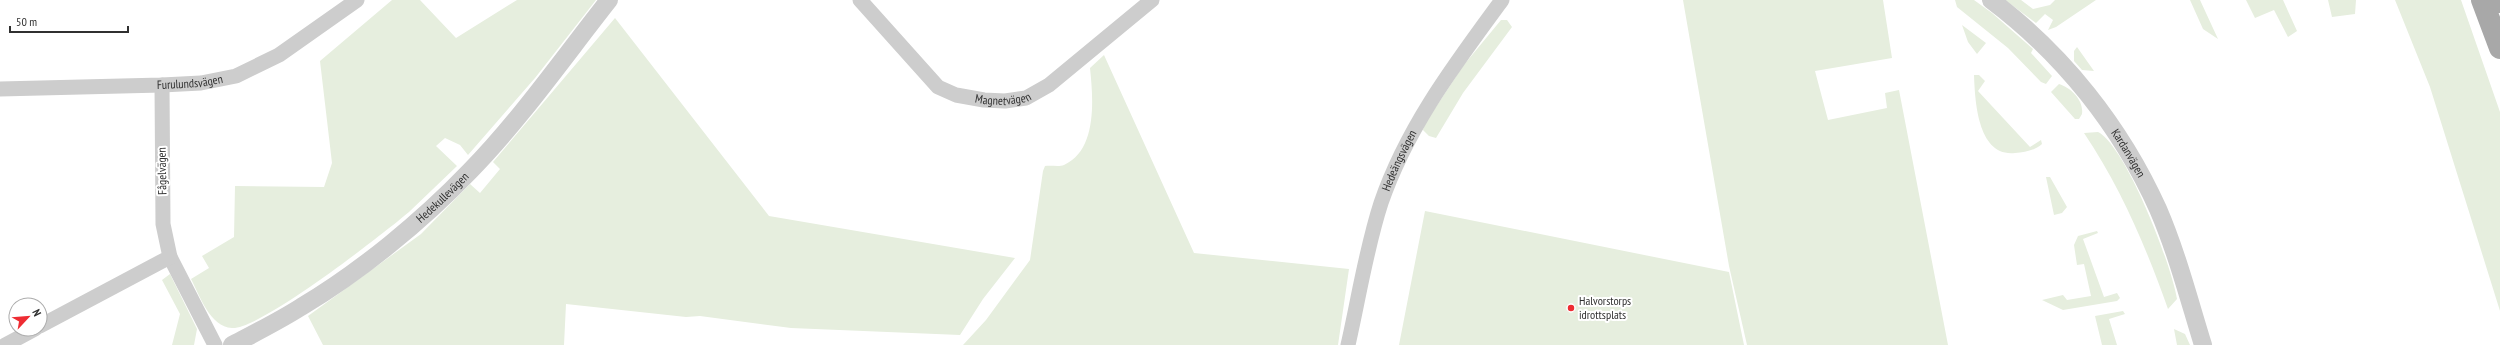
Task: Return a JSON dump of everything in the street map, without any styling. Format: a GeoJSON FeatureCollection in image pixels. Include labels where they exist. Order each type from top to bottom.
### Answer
{"type":"FeatureCollection","features":[{"type":"Feature","properties":{"kind":"main road"},"geometry":{"type":"LineString","coordinates":[[2482,0],[2500,48]]}},
{"type":"Feature","properties":{"kind":"street","name":"Furulundsvägen"},"geometry":{"type":"LineString","coordinates":[[0,89],[201,83],[236,76],[279,55],[357,0]]}},
{"type":"Feature","properties":{"kind":"street","name":"Hedekullevägen"},"geometry":{"type":"LineString","coordinates":[[232,345],[308,303],[399,236],[437,202],[470,171],[500,137],[609,0]]}},
{"type":"Feature","properties":{"kind":"street","name":"Magnetvägen"},"geometry":{"type":"LineString","coordinates":[[860,0],[938,87],[964,96],[984,100],[1005,101],[1026,98],[1049,86],[1152,0]]}},
{"type":"Feature","properties":{"kind":"street","name":"Hedeängsvägen"},"geometry":{"type":"LineString","coordinates":[[1348,345],[1363,269],[1381,203],[1400,156],[1425,109],[1502,0]]}},
{"type":"Feature","properties":{"kind":"street","name":"Kardanvägen"},"geometry":{"type":"LineString","coordinates":[[1991,0],[2018,20],[2051,51],[2103,113],[2134,162],[2166,230],[2203,345]]}},
{"type":"Feature","properties":{"kind":"street","name":"Fågelvägen"},"geometry":{"type":"LineString","coordinates":[[162,85],[163,224],[170,257],[215,345]]}},
{"type":"Feature","properties":{"kind":"street"},"geometry":{"type":"LineString","coordinates":[[48,322],[170,257]]}},
{"type":"Feature","properties":{"kind":"street"},"geometry":{"type":"LineString","coordinates":[[5,345],[20,337]]}},
{"type":"Feature","properties":{"kind":"green space"},"geometry":{"type":"Polygon","coordinates":[[[392,0],[420,0],[456,38],[517,0],[596,0],[535,78],[468,155],[460,145],[445,138],[436,146],[457,166],[409,212],[349,259],[268,314],[247,324],[232,328],[224,326],[212,317],[207,310],[191,279],[209,268],[202,256],[234,237],[235,186],[324,187],[332,163],[320,61],[392,0]]]}},
{"type":"Feature","properties":{"kind":"green space"},"geometry":{"type":"Polygon","coordinates":[[[1683,0],[1883,0],[1892,58],[1815,71],[1828,120],[1887,108],[1885,93],[1899,90],[1948,345],[1747,345],[1729,266],[1683,0]]]}},
{"type":"Feature","properties":{"kind":"green space"},"geometry":{"type":"Polygon","coordinates":[[[1955,0],[1974,0],[1992,13],[2033,49],[2031,53],[2052,76],[2046,84],[2041,82],[2008,48],[1957,7],[1955,0]]]}},
{"type":"Feature","properties":{"kind":"green space"},"geometry":{"type":"Polygon","coordinates":[[[2005,0],[2021,0],[2033,9],[2050,5],[2055,0],[2096,0],[2056,27],[2048,30],[2053,20],[2045,14],[2036,23],[2005,0]]]}},
{"type":"Feature","properties":{"kind":"green space"},"geometry":{"type":"Polygon","coordinates":[[[2190,0],[2200,0],[2218,39],[2203,29],[2190,0]]]}},
{"type":"Feature","properties":{"kind":"green space"},"geometry":{"type":"Polygon","coordinates":[[[2246,0],[2283,0],[2297,31],[2288,37],[2274,10],[2255,18],[2246,0]]]}},
{"type":"Feature","properties":{"kind":"green space"},"geometry":{"type":"Polygon","coordinates":[[[2328,0],[2356,0],[2355,14],[2332,17],[2328,0]]]}},
{"type":"Feature","properties":{"kind":"green space"},"geometry":{"type":"Polygon","coordinates":[[[2395,0],[2461,0],[2500,112],[2500,311],[2430,87],[2395,0]]]}},
{"type":"Feature","properties":{"kind":"green space"},"geometry":{"type":"Polygon","coordinates":[[[615,18],[769,216],[1015,258],[983,299],[960,335],[791,328],[700,316],[686,317],[566,304],[564,345],[323,345],[308,316],[421,234],[470,184],[480,193],[500,169],[493,162],[615,18]]]}},
{"type":"Feature","properties":{"kind":"green space"},"geometry":{"type":"Polygon","coordinates":[[[1501,20],[1507,20],[1512,27],[1463,93],[1436,138],[1429,136],[1423,130],[1424,125],[1463,66],[1501,20]]]}},
{"type":"Feature","properties":{"kind":"green space"},"geometry":{"type":"Polygon","coordinates":[[[1962,25],[1986,43],[1977,54],[1968,42],[1962,25]]]}},
{"type":"Feature","properties":{"kind":"green space"},"geometry":{"type":"Polygon","coordinates":[[[2077,47],[2094,71],[2082,70],[2074,61],[2074,51],[2077,47]]]}},
{"type":"Feature","properties":{"kind":"green space"},"geometry":{"type":"Polygon","coordinates":[[[1104,55],[1194,253],[1349,269],[1338,345],[963,345],[986,320],[1030,260],[1043,171],[1045,166],[1064,165],[1075,158],[1083,148],[1091,122],[1092,93],[1090,68],[1104,55]]]}},
{"type":"Feature","properties":{"kind":"green space"},"geometry":{"type":"Polygon","coordinates":[[[1974,75],[1979,75],[1985,81],[1978,91],[2030,147],[2041,140],[2042,144],[2033,150],[2015,153],[2003,152],[1993,146],[1986,137],[1981,126],[1976,99],[1974,75]]]}},
{"type":"Feature","properties":{"kind":"green space"},"geometry":{"type":"Polygon","coordinates":[[[2059,84],[2068,88],[2079,99],[2082,114],[2079,119],[2075,119],[2051,92],[2059,84]]]}},
{"type":"Feature","properties":{"kind":"green space"},"geometry":{"type":"Polygon","coordinates":[[[2098,132],[2109,142],[2121,159],[2134,182],[2157,235],[2177,299],[2168,309],[2132,218],[2110,175],[2084,133],[2098,132]]]}},
{"type":"Feature","properties":{"kind":"green space"},"geometry":{"type":"Polygon","coordinates":[[[2046,177],[2050,177],[2067,207],[2062,213],[2054,215],[2046,177]]]}},
{"type":"Feature","properties":{"kind":"green space","name":"Halvorstorps idrottsplats"},"geometry":{"type":"Polygon","coordinates":[[[1425,211],[1729,272],[1744,345],[1399,345],[1425,211]]]}},
{"type":"Feature","properties":{"kind":"green space"},"geometry":{"type":"Polygon","coordinates":[[[2097,231],[2098,233],[2083,239],[2104,297],[2117,293],[2120,298],[2117,301],[2063,310],[2042,300],[2063,295],[2067,300],[2091,296],[2084,264],[2077,265],[2074,245],[2078,236],[2097,231]]]}},
{"type":"Feature","properties":{"kind":"green space"},"geometry":{"type":"Polygon","coordinates":[[[170,274],[197,329],[194,345],[172,345],[180,314],[162,280],[170,274]]]}},
{"type":"Feature","properties":{"kind":"green space"},"geometry":{"type":"Polygon","coordinates":[[[2123,311],[2125,314],[2109,319],[2117,345],[2102,345],[2095,316],[2123,311]]]}},
{"type":"Feature","properties":{"kind":"green space"},"geometry":{"type":"Polygon","coordinates":[[[2174,329],[2185,334],[2190,345],[2177,345],[2174,329]]]}},
{"type":"Feature","properties":{"kind":"place","name":"Halvorstorps idrottsplats"},"geometry":{"type":"Point","coordinates":[1571,308]}}]}
